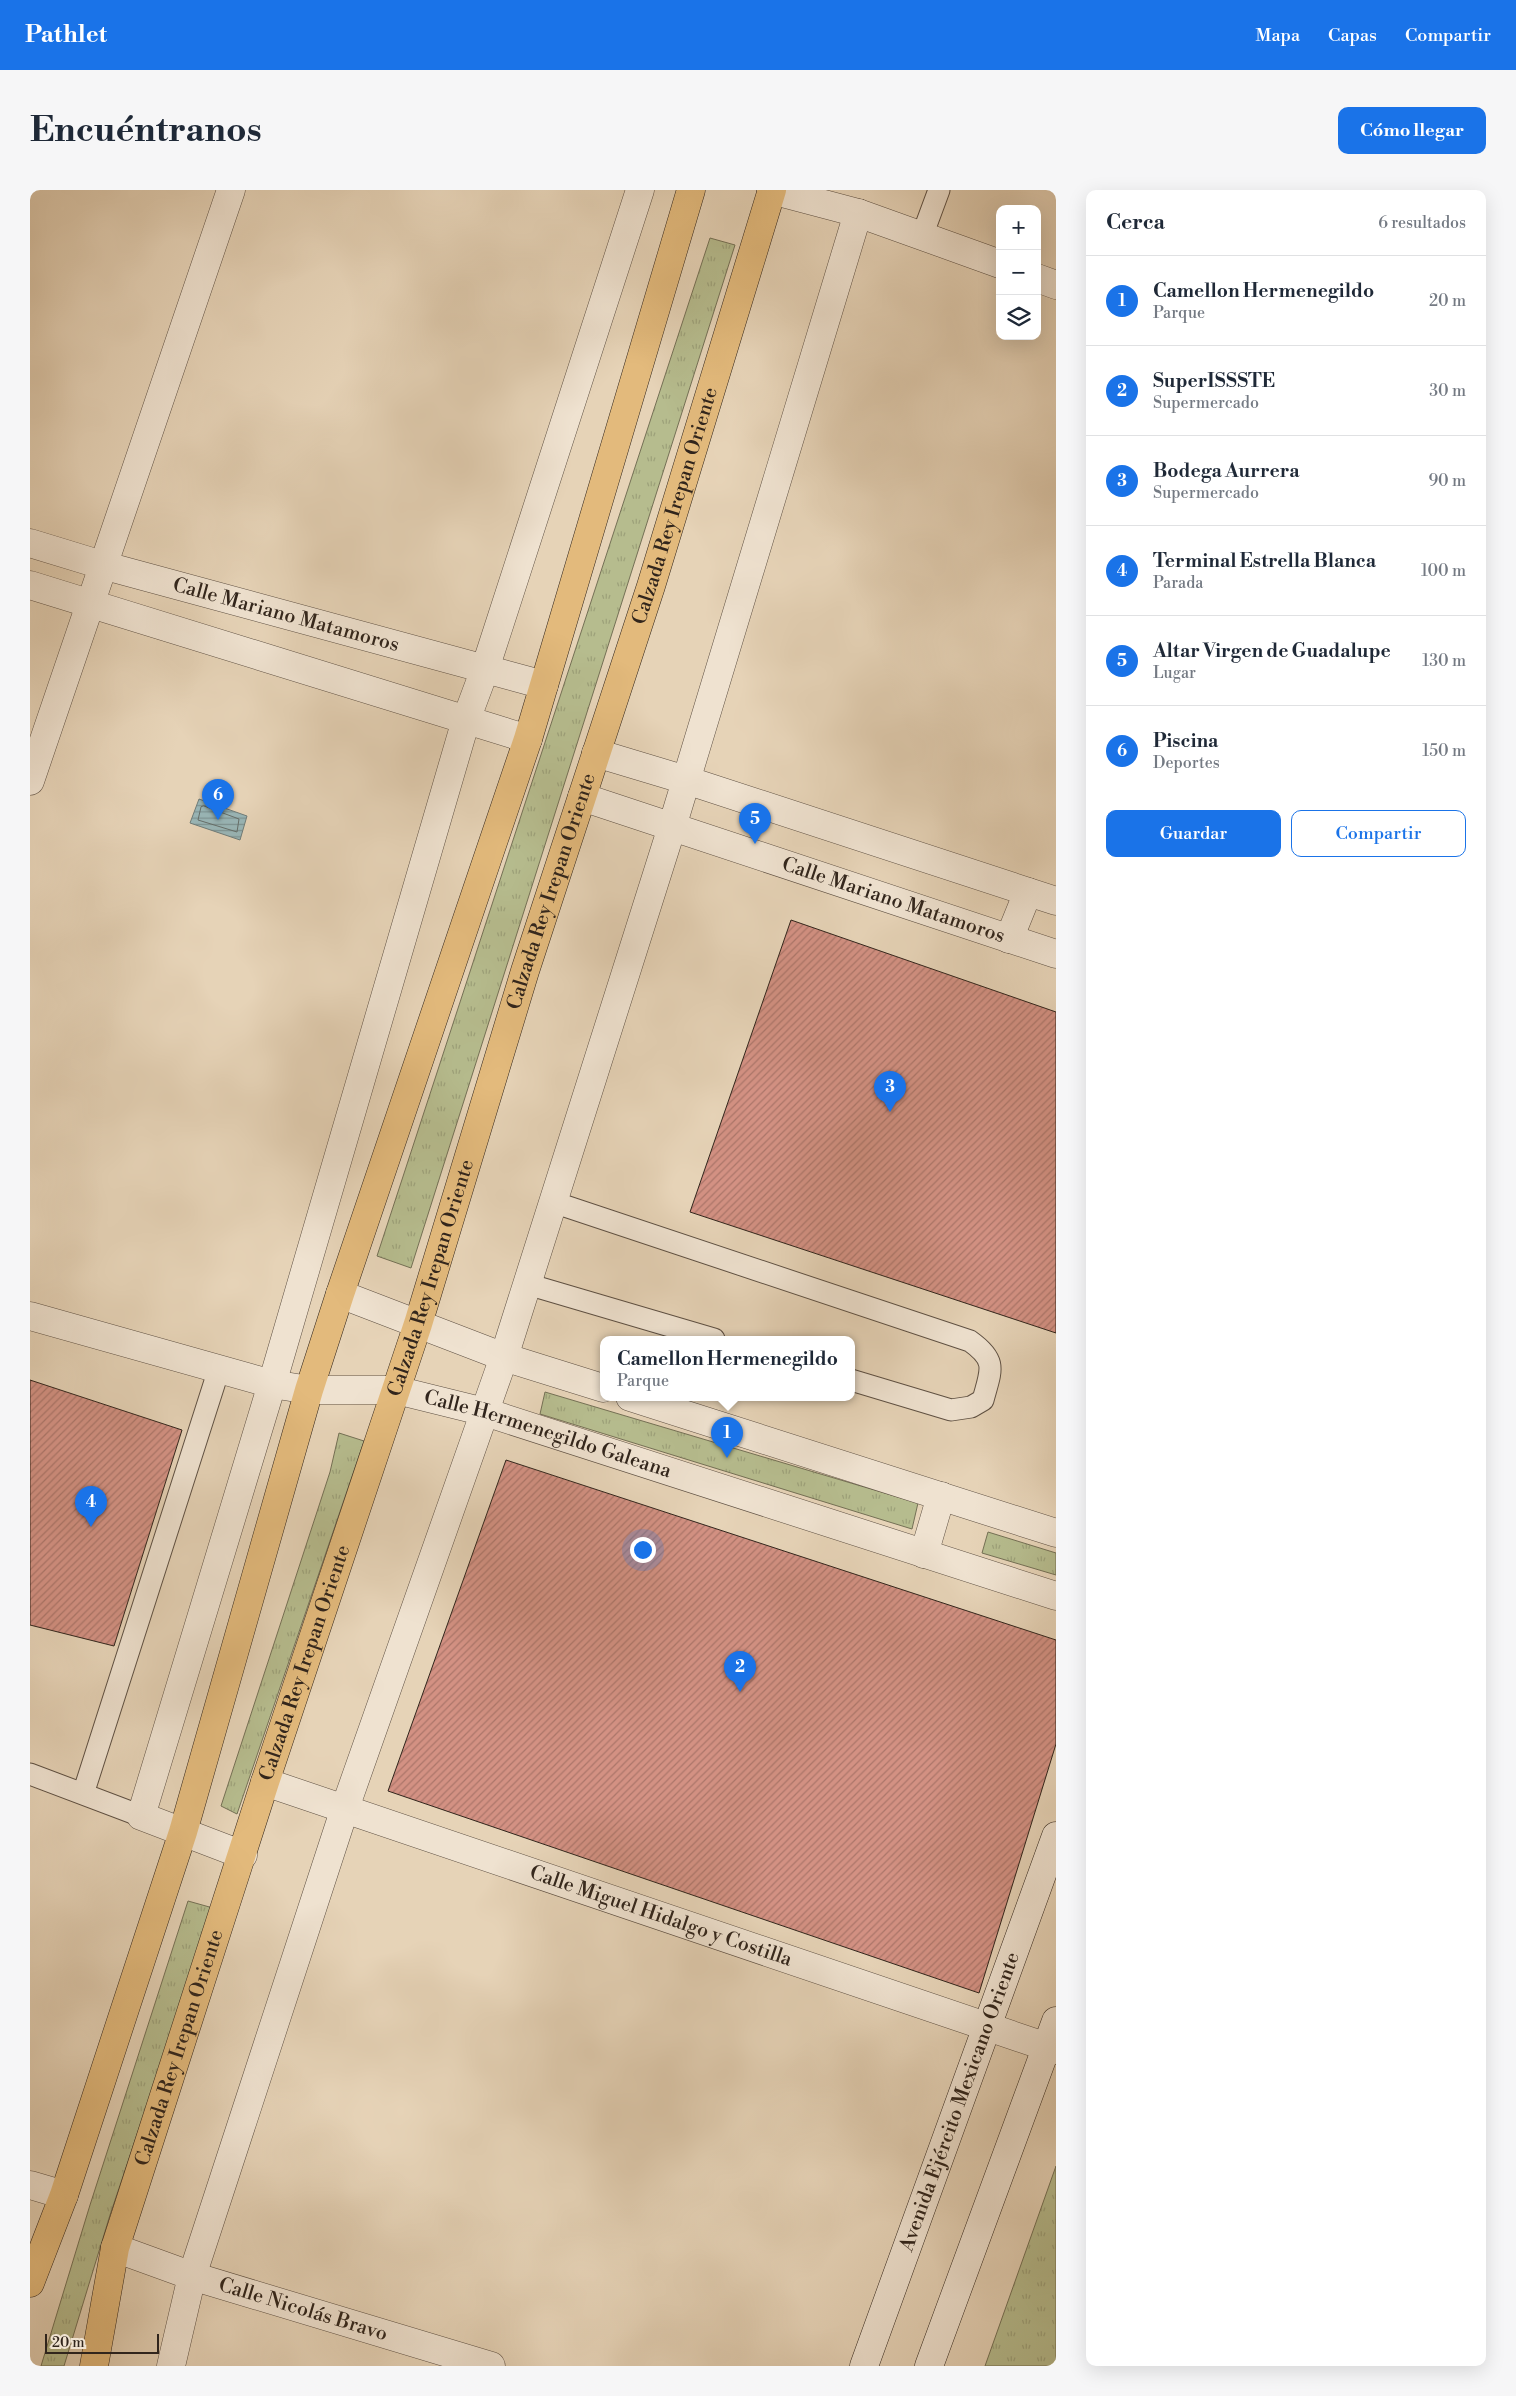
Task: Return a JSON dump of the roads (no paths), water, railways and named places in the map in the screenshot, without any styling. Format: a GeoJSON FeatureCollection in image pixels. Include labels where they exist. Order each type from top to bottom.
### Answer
{"type":"FeatureCollection","features":[{"type":"Feature","properties":{"kind":"main road"},"geometry":{"type":"LineString","coordinates":[[30,2283],[64,2195],[183,1832],[309,1390],[528,739],[691,190]]}},
{"type":"Feature","properties":{"kind":"main road","name":"Calzada Rey Irepan Oriente"},"geometry":{"type":"LineString","coordinates":[[94,2366],[114,2248],[243,1855],[265,1782],[418,1324],[525,970],[651,586],[772,190]]}},
{"type":"Feature","properties":{"kind":"street"},"geometry":{"type":"LineString","coordinates":[[30,781],[231,190]]}},
{"type":"Feature","properties":{"kind":"street"},"geometry":{"type":"LineString","coordinates":[[243,1855],[141,1816],[272,1384],[466,720],[485,669],[640,190]]}},
{"type":"Feature","properties":{"kind":"street"},"geometry":{"type":"LineString","coordinates":[[772,190],[858,213],[996,263]]}},
{"type":"Feature","properties":{"kind":"street"},"geometry":{"type":"LineString","coordinates":[[171,2366],[192,2276],[345,1808],[504,1357],[672,827],[858,213]]}},
{"type":"Feature","properties":{"kind":"street"},"geometry":{"type":"LineString","coordinates":[[1041,279],[1056,284]]}},
{"type":"Feature","properties":{"kind":"street","name":"Calle Mariano Matamoros"},"geometry":{"type":"LineString","coordinates":[[30,543],[102,565],[544,685]]}},
{"type":"Feature","properties":{"kind":"street"},"geometry":{"type":"LineString","coordinates":[[30,585],[528,739]]}},
{"type":"Feature","properties":{"kind":"street"},"geometry":{"type":"LineString","coordinates":[[596,753],[686,780],[1056,901]]}},
{"type":"Feature","properties":{"kind":"street","name":"Calle Mariano Matamoros"},"geometry":{"type":"LineString","coordinates":[[582,797],[1056,954]]}},
{"type":"Feature","properties":{"kind":"street"},"geometry":{"type":"LineString","coordinates":[[1009,938],[1028,892]]}},
{"type":"Feature","properties":{"kind":"street"},"geometry":{"type":"LineString","coordinates":[[340,1294],[504,1357],[600,1387]]}},
{"type":"Feature","properties":{"kind":"street","name":"Calle Hermenegildo Galeana"},"geometry":{"type":"LineString","coordinates":[[30,1316],[272,1384],[309,1390],[396,1390],[485,1412],[1056,1596]]}},
{"type":"Feature","properties":{"kind":"street"},"geometry":{"type":"LineString","coordinates":[[643,1401],[1056,1533]]}},
{"type":"Feature","properties":{"kind":"street"},"geometry":{"type":"LineString","coordinates":[[924,1554],[941,1496]]}},
{"type":"Feature","properties":{"kind":"street","name":"Calle Miguel Hidalgo y Costilla"},"geometry":{"type":"LineString","coordinates":[[265,1782],[1052,2048]]}},
{"type":"Feature","properties":{"kind":"street","name":"Avenida Ejército Mexicano Oriente"},"geometry":{"type":"LineString","coordinates":[[864,2366],[1056,1836]]}},
{"type":"Feature","properties":{"kind":"street"},"geometry":{"type":"LineString","coordinates":[[929,2366],[1052,2048],[1056,2021]]}},
{"type":"Feature","properties":{"kind":"street"},"geometry":{"type":"LineString","coordinates":[[30,2185],[64,2195]]}},
{"type":"Feature","properties":{"kind":"street","name":"Calle Nicolás Bravo"},"geometry":{"type":"LineString","coordinates":[[114,2248],[192,2276],[491,2366]]}},
{"type":"Feature","properties":{"kind":"lane"},"geometry":{"type":"LineString","coordinates":[[922,236],[939,190]]}},
{"type":"Feature","properties":{"kind":"lane"},"geometry":{"type":"LineString","coordinates":[[553,1202],[970,1341],[985,1352],[992,1367],[983,1400],[971,1407],[951,1410],[855,1381]]}},
{"type":"Feature","properties":{"kind":"lane"},"geometry":{"type":"LineString","coordinates":[[527,1284],[704,1336]]}},
{"type":"Feature","properties":{"kind":"lane"},"geometry":{"type":"LineString","coordinates":[[83,1794],[219,1369]]}},
{"type":"Feature","properties":{"kind":"lane"},"geometry":{"type":"LineString","coordinates":[[30,1774],[141,1816]]}},
{"type":"Feature","properties":{"kind":"water"},"geometry":{"type":"Polygon","coordinates":[[[199,799],[247,816],[240,840],[190,823],[199,799]]]}},
{"type":"Feature","properties":{"kind":"place","name":"Piscina"},"geometry":{"type":"Point","coordinates":[218,820]}},
{"type":"Feature","properties":{"kind":"place","name":"Altar Virgen de Guadalupe"},"geometry":{"type":"Point","coordinates":[755,844]}},
{"type":"Feature","properties":{"kind":"place","name":"Bodega Aurrera"},"geometry":{"type":"Point","coordinates":[890,1112]}},
{"type":"Feature","properties":{"kind":"place","name":"Camellon Hermenegildo"},"geometry":{"type":"Point","coordinates":[727,1458]}},
{"type":"Feature","properties":{"kind":"place","name":"Terminal Estrella Blanca"},"geometry":{"type":"Point","coordinates":[91,1527]}},
{"type":"Feature","properties":{"kind":"place","name":"SuperISSSTE"},"geometry":{"type":"Point","coordinates":[740,1692]}}]}
